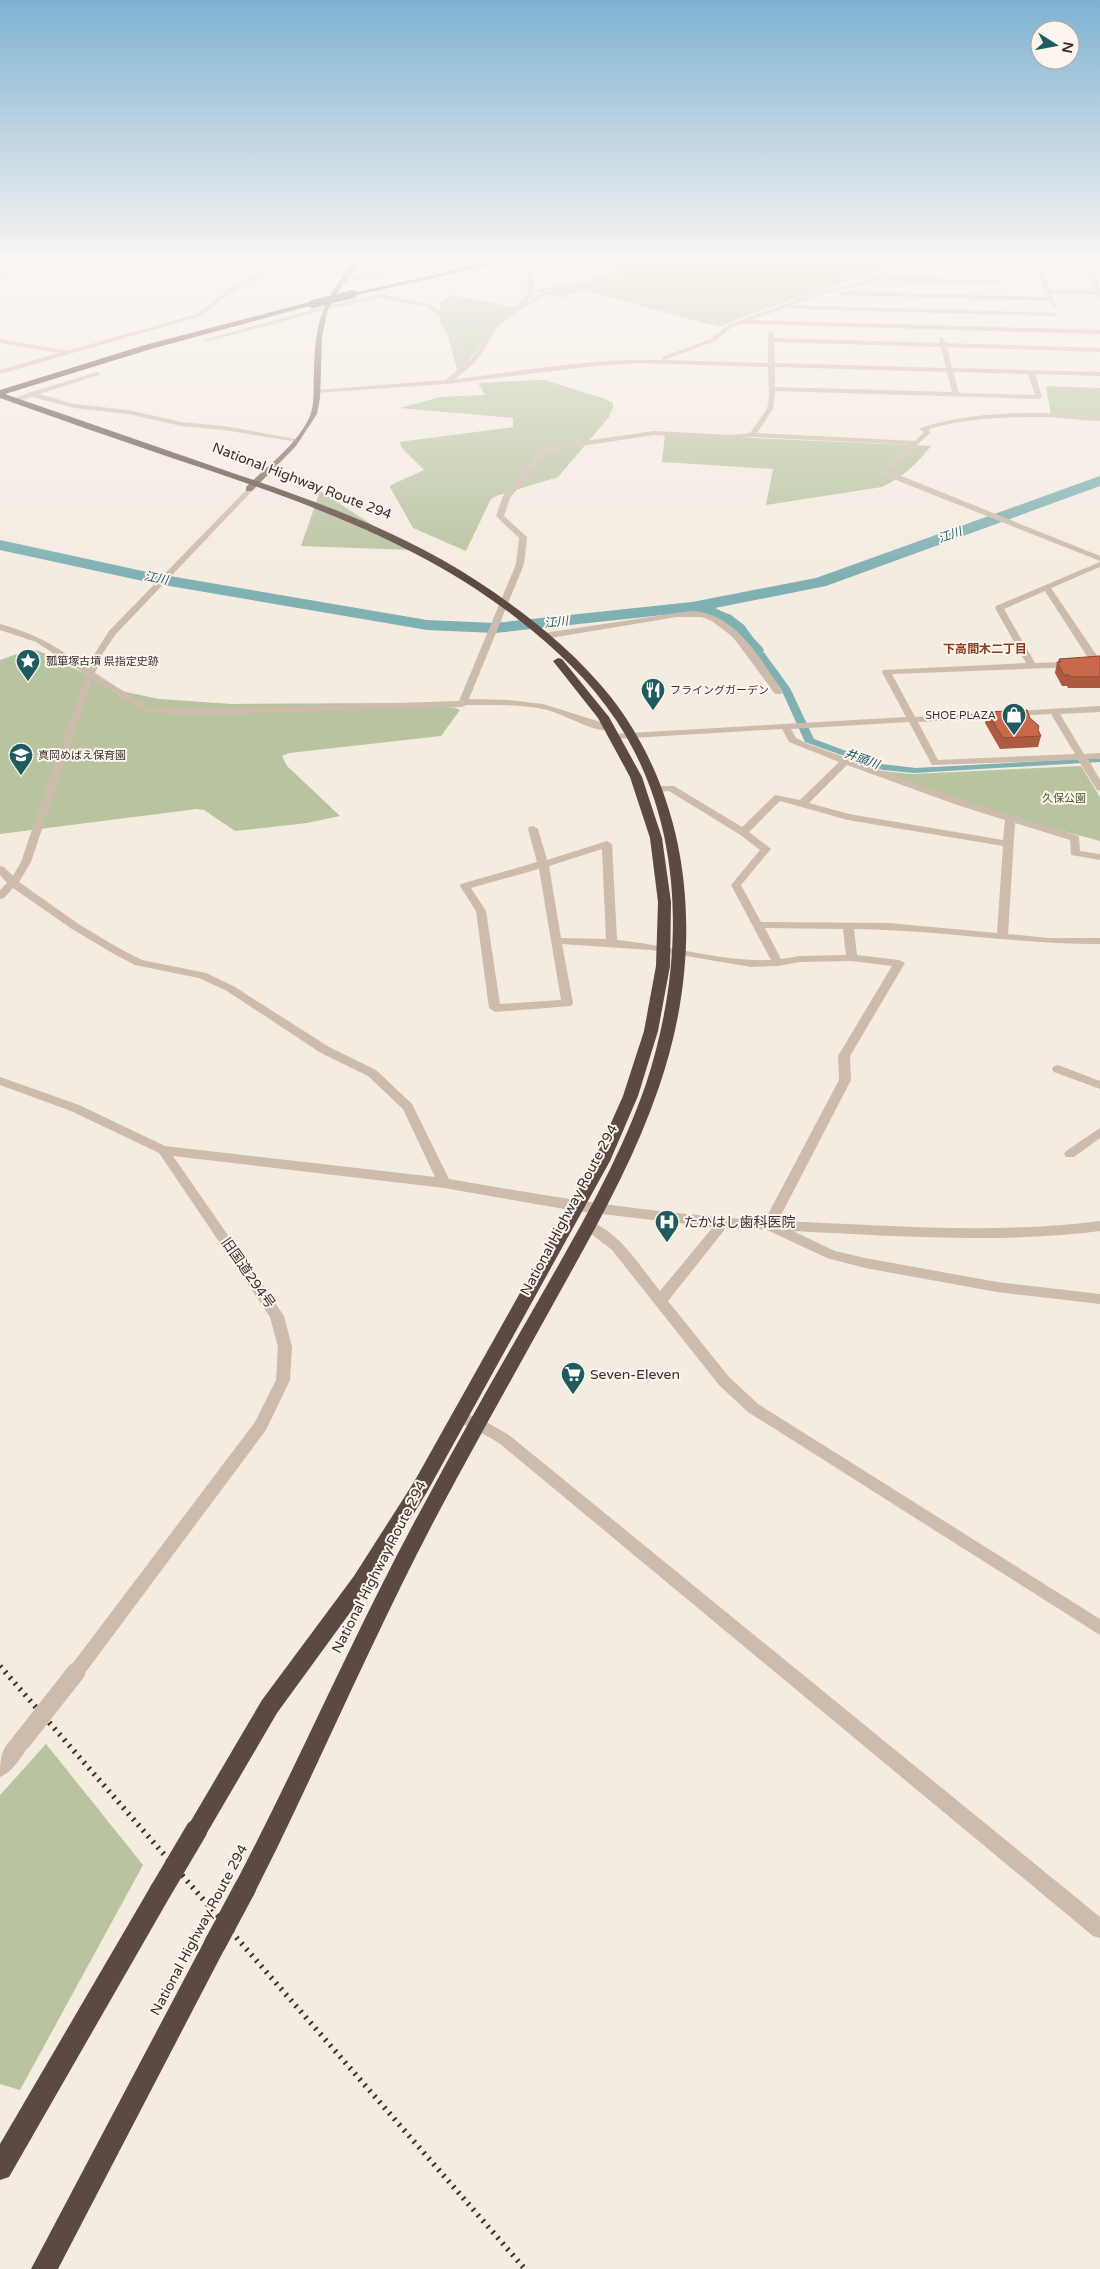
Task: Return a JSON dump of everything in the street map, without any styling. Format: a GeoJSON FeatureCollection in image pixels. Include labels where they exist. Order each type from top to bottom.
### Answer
{"type":"FeatureCollection","features":[{"type":"Feature","properties":{"kind":"highway"},"geometry":{"type":"LineString","coordinates":[[2,391],[82,367]]}},
{"type":"Feature","properties":{"kind":"highway","name":"National Highway Route 294"},"geometry":{"type":"LineString","coordinates":[[0,2168],[253,1733],[296,1669],[360,1583],[410,1503],[602,1162],[637,1077],[660,994],[666,949],[665,901],[657,841],[652,818],[634,771],[612,732],[568,672],[525,620],[381,541],[252,486],[14,400],[2,391]]}},
{"type":"Feature","properties":{"kind":"highway","name":"National Highway Route 294"},"geometry":{"type":"LineString","coordinates":[[0,400],[252,486]]}},
{"type":"Feature","properties":{"kind":"highway","name":"National Highway Route 294"},"geometry":{"type":"LineString","coordinates":[[44,2269],[266,1847],[407,1553],[598,1208],[636,1127],[654,1080],[670,1016],[680,952],[680,901],[677,870],[667,817],[658,789],[631,735],[593,684],[538,634],[512,620],[501,606]]}},
{"type":"Feature","properties":{"kind":"main road"},"geometry":{"type":"LineString","coordinates":[[252,486],[297,440],[312,418],[315,411],[317,367]]}},
{"type":"Feature","properties":{"kind":"street"},"geometry":{"type":"LineString","coordinates":[[0,372],[17,367]]}},
{"type":"Feature","properties":{"kind":"street"},"geometry":{"type":"LineString","coordinates":[[447,382],[466,367]]}},
{"type":"Feature","properties":{"kind":"street"},"geometry":{"type":"LineString","coordinates":[[316,392],[447,382],[578,367]]}},
{"type":"Feature","properties":{"kind":"street"},"geometry":{"type":"LineString","coordinates":[[752,435],[770,409],[771,367]]}},
{"type":"Feature","properties":{"kind":"street"},"geometry":{"type":"LineString","coordinates":[[874,367],[1100,374]]}},
{"type":"Feature","properties":{"kind":"street"},"geometry":{"type":"LineString","coordinates":[[950,369],[956,395]]}},
{"type":"Feature","properties":{"kind":"street"},"geometry":{"type":"LineString","coordinates":[[772,389],[1039,397],[1031,372]]}},
{"type":"Feature","properties":{"kind":"street"},"geometry":{"type":"LineString","coordinates":[[14,400],[97,374]]}},
{"type":"Feature","properties":{"kind":"street"},"geometry":{"type":"LineString","coordinates":[[30,394],[85,408],[128,412],[181,424],[224,428],[297,440]]}},
{"type":"Feature","properties":{"kind":"street"},"geometry":{"type":"LineString","coordinates":[[60,416],[85,408]]}},
{"type":"Feature","properties":{"kind":"street"},"geometry":{"type":"LineString","coordinates":[[1100,418],[1076,420],[1044,415],[957,420],[923,430],[928,432],[884,472],[1100,559]]}},
{"type":"Feature","properties":{"kind":"street"},"geometry":{"type":"LineString","coordinates":[[463,702],[501,606],[520,564],[523,536],[500,516],[506,498],[546,449],[654,434],[731,437],[752,435],[917,444]]}},
{"type":"Feature","properties":{"kind":"street"},"geometry":{"type":"LineString","coordinates":[[0,896],[12,883],[26,862],[90,673],[99,653],[112,633],[252,486]]}},
{"type":"Feature","properties":{"kind":"street"},"geometry":{"type":"LineString","coordinates":[[1032,666],[999,608],[1097,566],[1100,576]]}},
{"type":"Feature","properties":{"kind":"street"},"geometry":{"type":"LineString","coordinates":[[1047,588],[1098,663]]}},
{"type":"Feature","properties":{"kind":"street"},"geometry":{"type":"LineString","coordinates":[[538,634],[688,613],[703,615],[723,623],[734,633],[778,692]]}},
{"type":"Feature","properties":{"kind":"street"},"geometry":{"type":"LineString","coordinates":[[0,627],[32,637],[146,710],[209,712],[504,702],[531,704],[557,710],[612,732],[631,735],[910,718],[1100,709]]}},
{"type":"Feature","properties":{"kind":"street"},"geometry":{"type":"LineString","coordinates":[[1098,663],[886,672],[935,763],[1100,756]]}},
{"type":"Feature","properties":{"kind":"street"},"geometry":{"type":"LineString","coordinates":[[1054,711],[1100,788]]}},
{"type":"Feature","properties":{"kind":"street"},"geometry":{"type":"LineString","coordinates":[[788,726],[792,740],[1010,818],[1075,838],[1075,853],[1100,857]]}},
{"type":"Feature","properties":{"kind":"street"},"geometry":{"type":"LineString","coordinates":[[802,804],[845,760]]}},
{"type":"Feature","properties":{"kind":"street"},"geometry":{"type":"LineString","coordinates":[[658,789],[671,788],[743,832],[766,849],[736,885],[778,963]]}},
{"type":"Feature","properties":{"kind":"street"},"geometry":{"type":"LineString","coordinates":[[743,832],[778,797],[848,817],[1008,844]]}},
{"type":"Feature","properties":{"kind":"street"},"geometry":{"type":"LineString","coordinates":[[1002,937],[1010,818]]}},
{"type":"Feature","properties":{"kind":"street"},"geometry":{"type":"LineString","coordinates":[[533,829],[543,864],[568,1003],[495,1008],[482,910],[465,886],[528,870],[543,864],[607,844],[612,943]]}},
{"type":"Feature","properties":{"kind":"street"},"geometry":{"type":"LineString","coordinates":[[0,869],[12,883],[76,927],[118,952],[139,963],[202,975],[230,989],[325,1050],[372,1074],[408,1108],[444,1183]]}},
{"type":"Feature","properties":{"kind":"street"},"geometry":{"type":"LineString","coordinates":[[758,925],[888,926],[1049,941],[1100,941]]}},
{"type":"Feature","properties":{"kind":"street"},"geometry":{"type":"LineString","coordinates":[[848,925],[852,958]]}},
{"type":"Feature","properties":{"kind":"street"},"geometry":{"type":"LineString","coordinates":[[557,940],[612,943],[666,949],[751,964],[778,963],[800,959],[852,958],[899,963],[844,1056],[844,1080],[770,1225]]}},
{"type":"Feature","properties":{"kind":"street"},"geometry":{"type":"LineString","coordinates":[[1058,1069],[1100,1085]]}},
{"type":"Feature","properties":{"kind":"street","name":"旧国道294号"},"geometry":{"type":"LineString","coordinates":[[0,1081],[76,1108],[163,1150],[277,1316],[285,1347],[282,1380],[261,1426],[76,1672],[0,1769]]}},
{"type":"Feature","properties":{"kind":"street"},"geometry":{"type":"LineString","coordinates":[[1070,1154],[1100,1132]]}},
{"type":"Feature","properties":{"kind":"street"},"geometry":{"type":"LineString","coordinates":[[163,1150],[444,1183],[576,1206],[723,1223],[969,1234],[1052,1232],[1100,1226]]}},
{"type":"Feature","properties":{"kind":"street"},"geometry":{"type":"LineString","coordinates":[[660,1302],[723,1223]]}},
{"type":"Feature","properties":{"kind":"street"},"geometry":{"type":"LineString","coordinates":[[770,1225],[832,1255],[865,1264],[997,1287],[1100,1299]]}},
{"type":"Feature","properties":{"kind":"street"},"geometry":{"type":"LineString","coordinates":[[588,1226],[598,1231],[617,1247],[724,1381],[753,1408],[1100,1628]]}},
{"type":"Feature","properties":{"kind":"street"},"geometry":{"type":"LineString","coordinates":[[458,1417],[478,1424],[504,1439],[1100,1929]]}},
{"type":"Feature","properties":{"kind":"green space"},"geometry":{"type":"Polygon","coordinates":[[[456,367],[463,367],[458,373],[456,367]]]}},
{"type":"Feature","properties":{"kind":"green space"},"geometry":{"type":"Polygon","coordinates":[[[545,380],[613,403],[609,417],[558,477],[491,499],[466,551],[413,528],[390,487],[424,470],[403,449],[399,442],[513,427],[513,418],[400,408],[440,397],[485,395],[478,383],[545,380]]]}},
{"type":"Feature","properties":{"kind":"green space"},"geometry":{"type":"Polygon","coordinates":[[[1046,386],[1100,388],[1100,418],[1051,416],[1046,386]]]}},
{"type":"Feature","properties":{"kind":"green space"},"geometry":{"type":"Polygon","coordinates":[[[665,434],[931,446],[909,469],[897,479],[882,487],[766,505],[773,469],[662,462],[665,434]]]}},
{"type":"Feature","properties":{"kind":"green space"},"geometry":{"type":"Polygon","coordinates":[[[320,491],[411,550],[301,546],[320,491]]]}},
{"type":"Feature","properties":{"kind":"green space"},"geometry":{"type":"Polygon","coordinates":[[[36,650],[104,684],[126,692],[159,699],[232,704],[405,703],[460,710],[441,736],[289,753],[282,756],[287,766],[340,816],[307,823],[235,831],[204,810],[197,809],[0,834],[0,660],[25,651],[36,650]]]}},
{"type":"Feature","properties":{"kind":"green space","name":"久保公園"},"geometry":{"type":"Polygon","coordinates":[[[1081,766],[1100,797],[1100,841],[962,804],[881,771],[912,774],[1081,766]]]}},
{"type":"Feature","properties":{"kind":"green space"},"geometry":{"type":"Polygon","coordinates":[[[46,1744],[143,1865],[20,2090],[0,2084],[0,1795],[46,1744]]]}},
{"type":"Feature","properties":{"kind":"water"},"geometry":{"type":"Polygon","coordinates":[[[710,607],[731,615],[744,625],[790,688],[814,739],[881,764],[916,768],[1100,758],[1100,762],[914,773],[883,770],[805,742],[781,689],[729,621],[710,613],[688,610],[710,607]]]}},
{"type":"Feature","properties":{"kind":"building"},"geometry":{"type":"Polygon","coordinates":[[[1100,656],[1100,677],[1071,677],[1064,675],[1057,662],[1061,662],[1059,659],[1100,656]]]}},
{"type":"Feature","properties":{"kind":"building"},"geometry":{"type":"Polygon","coordinates":[[[1027,710],[1030,718],[1039,726],[1038,730],[1041,736],[1003,738],[987,712],[1027,710]]]}},
{"type":"Feature","properties":{"kind":"waterway","name":"江川"},"geometry":{"type":"LineString","coordinates":[[692,607],[820,582],[1100,481]]}},
{"type":"Feature","properties":{"kind":"waterway","name":"江川"},"geometry":{"type":"LineString","coordinates":[[0,545],[152,578],[427,625],[495,628],[692,607]]}},
{"type":"Feature","properties":{"kind":"waterway","name":"井頭川"},"geometry":{"type":"LineString","coordinates":[[692,607],[703,609],[721,617],[742,634],[755,650]]}},
{"type":"Feature","properties":{"kind":"railway"},"geometry":{"type":"LineString","coordinates":[[0,1666],[525,2269]]}},
{"type":"Feature","properties":{"kind":"place","name":"瓢箪塚古墳 県指定史跡"},"geometry":{"type":"Point","coordinates":[28,682]}},
{"type":"Feature","properties":{"kind":"place","name":"フライングガーデン"},"geometry":{"type":"Point","coordinates":[653,711]}},
{"type":"Feature","properties":{"kind":"place","name":"SHOE PLAZA"},"geometry":{"type":"Point","coordinates":[1014,736]}},
{"type":"Feature","properties":{"kind":"place","name":"真岡めばえ保育園"},"geometry":{"type":"Point","coordinates":[21,776]}},
{"type":"Feature","properties":{"kind":"place","name":"たかはし歯科医院"},"geometry":{"type":"Point","coordinates":[667,1243]}},
{"type":"Feature","properties":{"kind":"place","name":"Seven-Eleven"},"geometry":{"type":"Point","coordinates":[573,1395]}},
{"type":"Feature","properties":{"kind":"district","name":"下高間木二丁目"},"geometry":{"type":"Point","coordinates":[985,649]}}]}
